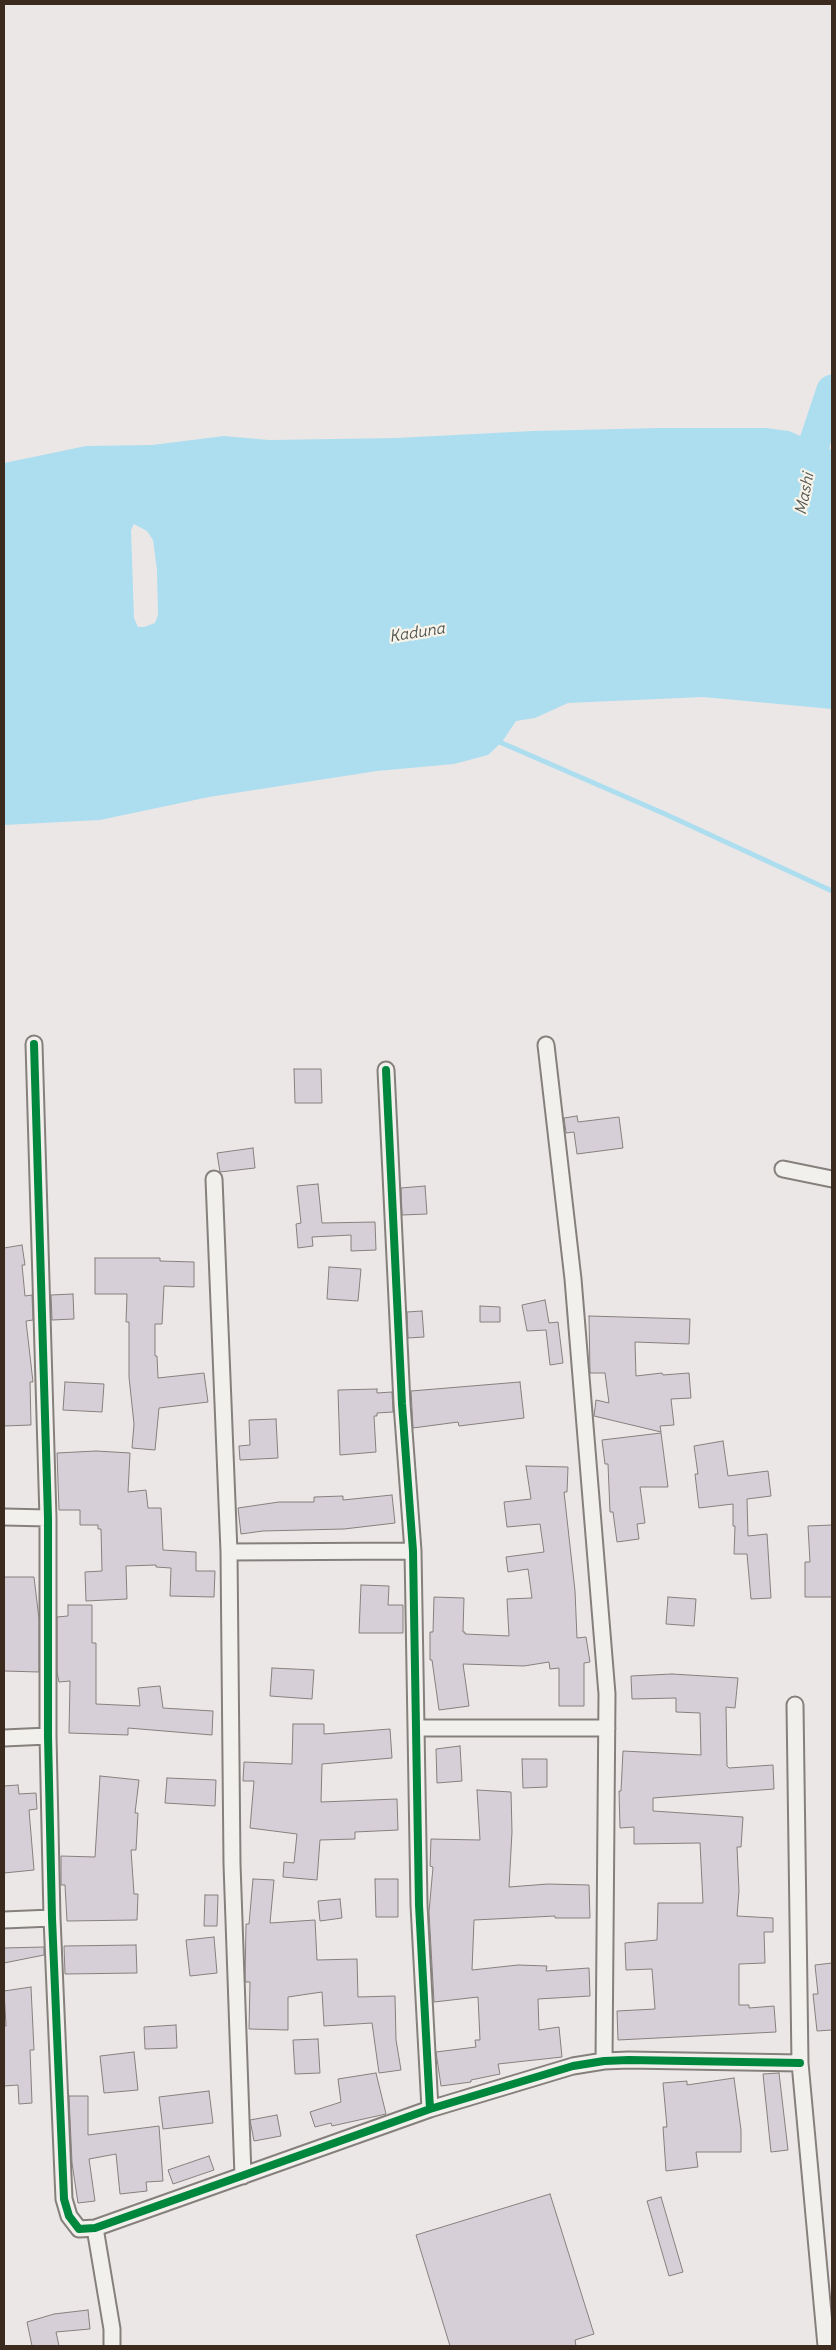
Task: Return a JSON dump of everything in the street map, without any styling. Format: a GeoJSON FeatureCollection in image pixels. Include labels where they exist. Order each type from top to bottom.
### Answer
{"type":"FeatureCollection","features":[{"type":"Feature","properties":{"kind":"street"},"geometry":{"type":"LineString","coordinates":[[34,1044],[48,1518],[48,1736],[52,1918],[64,2198],[69,2216],[79,2229],[95,2228],[430,2109],[573,2066],[604,2060],[800,2064]]}},
{"type":"Feature","properties":{"kind":"street"},"geometry":{"type":"LineString","coordinates":[[546,1045],[573,1280],[607,1694],[604,2060]]}},
{"type":"Feature","properties":{"kind":"street"},"geometry":{"type":"LineString","coordinates":[[386,1070],[402,1404],[413,1551],[419,1905],[430,2109]]}},
{"type":"Feature","properties":{"kind":"street"},"geometry":{"type":"LineString","coordinates":[[783,1169],[832,1179]]}},
{"type":"Feature","properties":{"kind":"street"},"geometry":{"type":"LineString","coordinates":[[214,1179],[229,1552],[232,1864],[243,2176]]}},
{"type":"Feature","properties":{"kind":"street"},"geometry":{"type":"LineString","coordinates":[[4,1517],[48,1518]]}},
{"type":"Feature","properties":{"kind":"street"},"geometry":{"type":"LineString","coordinates":[[229,1552],[413,1551]]}},
{"type":"Feature","properties":{"kind":"street"},"geometry":{"type":"LineString","coordinates":[[795,1705],[800,2064],[826,2346]]}},
{"type":"Feature","properties":{"kind":"street"},"geometry":{"type":"LineString","coordinates":[[416,1728],[607,1728]]}},
{"type":"Feature","properties":{"kind":"street"},"geometry":{"type":"LineString","coordinates":[[4,1738],[48,1736]]}},
{"type":"Feature","properties":{"kind":"street"},"geometry":{"type":"LineString","coordinates":[[4,1920],[52,1918]]}},
{"type":"Feature","properties":{"kind":"street"},"geometry":{"type":"LineString","coordinates":[[95,2228],[112,2329],[112,2346]]}},
{"type":"Feature","properties":{"kind":"water","name":"Kaduna"},"geometry":{"type":"Polygon","coordinates":[[[766,428],[789,431],[832,450],[832,709],[703,697],[568,703],[535,718],[516,721],[502,742],[488,755],[454,764],[377,771],[209,797],[100,820],[4,825],[4,463],[86,446],[152,445],[224,436],[269,440],[396,438],[533,431],[766,428]],[[134,524],[131,530],[134,618],[138,627],[155,623],[158,615],[157,570],[153,540],[147,531],[134,524]]]}},
{"type":"Feature","properties":{"kind":"building"},"geometry":{"type":"Polygon","coordinates":[[[294,1069],[321,1069],[322,1103],[295,1103],[294,1069]]]}},
{"type":"Feature","properties":{"kind":"building"},"geometry":{"type":"Polygon","coordinates":[[[577,1116],[578,1122],[619,1117],[623,1148],[577,1154],[574,1132],[566,1133],[564,1118],[577,1116]]]}},
{"type":"Feature","properties":{"kind":"building"},"geometry":{"type":"Polygon","coordinates":[[[253,1148],[255,1168],[220,1172],[217,1153],[253,1148]]]}},
{"type":"Feature","properties":{"kind":"building"},"geometry":{"type":"Polygon","coordinates":[[[318,1184],[322,1223],[375,1222],[376,1250],[351,1251],[351,1235],[312,1237],[313,1246],[298,1248],[296,1224],[301,1223],[297,1186],[318,1184]]]}},
{"type":"Feature","properties":{"kind":"building"},"geometry":{"type":"Polygon","coordinates":[[[425,1186],[427,1214],[402,1215],[401,1188],[425,1186]]]}},
{"type":"Feature","properties":{"kind":"building"},"geometry":{"type":"Polygon","coordinates":[[[22,1245],[25,1265],[22,1265],[25,1296],[32,1295],[33,1320],[26,1321],[33,1382],[30,1382],[31,1425],[4,1426],[4,1248],[22,1245]]]}},
{"type":"Feature","properties":{"kind":"building"},"geometry":{"type":"Polygon","coordinates":[[[95,1258],[160,1258],[160,1261],[194,1262],[194,1287],[164,1286],[162,1324],[155,1324],[155,1356],[157,1356],[158,1378],[204,1373],[208,1402],[159,1408],[155,1450],[132,1448],[134,1424],[129,1377],[129,1322],[126,1322],[127,1294],[95,1294],[95,1258]]]}},
{"type":"Feature","properties":{"kind":"building"},"geometry":{"type":"Polygon","coordinates":[[[329,1267],[361,1269],[358,1301],[327,1299],[329,1267]]]}},
{"type":"Feature","properties":{"kind":"building"},"geometry":{"type":"Polygon","coordinates":[[[73,1294],[74,1319],[52,1320],[51,1295],[73,1294]]]}},
{"type":"Feature","properties":{"kind":"building"},"geometry":{"type":"Polygon","coordinates":[[[545,1300],[549,1323],[558,1322],[563,1363],[550,1365],[546,1330],[527,1331],[522,1305],[545,1300]]]}},
{"type":"Feature","properties":{"kind":"building"},"geometry":{"type":"Polygon","coordinates":[[[480,1306],[500,1307],[500,1322],[480,1322],[480,1306]]]}},
{"type":"Feature","properties":{"kind":"building"},"geometry":{"type":"Polygon","coordinates":[[[422,1311],[424,1337],[408,1338],[407,1312],[422,1311]]]}},
{"type":"Feature","properties":{"kind":"building"},"geometry":{"type":"Polygon","coordinates":[[[589,1316],[690,1319],[689,1344],[635,1342],[636,1376],[662,1373],[663,1375],[689,1373],[691,1398],[671,1399],[674,1425],[660,1426],[661,1432],[594,1416],[596,1400],[609,1403],[605,1373],[590,1373],[589,1316]]]}},
{"type":"Feature","properties":{"kind":"building"},"geometry":{"type":"Polygon","coordinates":[[[65,1382],[104,1384],[102,1412],[63,1410],[65,1382]]]}},
{"type":"Feature","properties":{"kind":"building"},"geometry":{"type":"Polygon","coordinates":[[[520,1382],[524,1418],[459,1426],[458,1422],[413,1428],[411,1391],[520,1382]]]}},
{"type":"Feature","properties":{"kind":"building"},"geometry":{"type":"Polygon","coordinates":[[[377,1389],[377,1393],[392,1392],[393,1412],[377,1413],[377,1416],[374,1416],[376,1452],[340,1455],[338,1390],[377,1389]]]}},
{"type":"Feature","properties":{"kind":"building"},"geometry":{"type":"Polygon","coordinates":[[[276,1419],[278,1458],[240,1460],[239,1446],[250,1445],[249,1420],[276,1419]]]}},
{"type":"Feature","properties":{"kind":"building"},"geometry":{"type":"Polygon","coordinates":[[[661,1433],[668,1487],[640,1487],[645,1523],[637,1524],[639,1539],[617,1542],[613,1512],[610,1512],[608,1464],[605,1464],[602,1440],[661,1433]]]}},
{"type":"Feature","properties":{"kind":"building"},"geometry":{"type":"Polygon","coordinates":[[[723,1441],[728,1476],[768,1471],[771,1496],[747,1499],[748,1536],[767,1534],[771,1598],[751,1599],[747,1554],[734,1554],[735,1526],[733,1526],[733,1504],[699,1508],[695,1474],[698,1474],[694,1446],[723,1441]]]}},
{"type":"Feature","properties":{"kind":"building"},"geometry":{"type":"Polygon","coordinates":[[[96,1451],[130,1453],[128,1492],[146,1490],[148,1508],[161,1508],[163,1550],[196,1552],[196,1571],[215,1571],[214,1597],[170,1596],[171,1568],[156,1567],[156,1565],[126,1566],[127,1599],[86,1601],[85,1572],[102,1571],[101,1529],[98,1529],[98,1525],[80,1525],[80,1510],[59,1510],[57,1453],[96,1451]]]}},
{"type":"Feature","properties":{"kind":"building"},"geometry":{"type":"Polygon","coordinates":[[[526,1466],[568,1467],[567,1492],[564,1492],[575,1591],[577,1638],[586,1637],[590,1662],[584,1663],[584,1706],[559,1706],[559,1668],[550,1669],[549,1662],[524,1666],[463,1664],[469,1706],[439,1710],[432,1660],[430,1660],[430,1632],[433,1632],[434,1597],[464,1598],[463,1632],[465,1634],[509,1636],[507,1599],[532,1598],[528,1569],[508,1572],[506,1557],[544,1552],[540,1524],[507,1527],[504,1502],[531,1499],[526,1466]]]}},
{"type":"Feature","properties":{"kind":"building"},"geometry":{"type":"Polygon","coordinates":[[[392,1495],[395,1523],[344,1529],[263,1531],[241,1534],[238,1508],[279,1502],[314,1502],[314,1497],[343,1496],[343,1500],[392,1495]]]}},
{"type":"Feature","properties":{"kind":"building"},"geometry":{"type":"Polygon","coordinates":[[[832,1525],[832,1597],[805,1597],[805,1562],[810,1562],[808,1526],[832,1525]]]}},
{"type":"Feature","properties":{"kind":"building"},"geometry":{"type":"Polygon","coordinates":[[[4,1577],[34,1577],[39,1619],[39,1672],[4,1671],[4,1577]]]}},
{"type":"Feature","properties":{"kind":"building"},"geometry":{"type":"Polygon","coordinates":[[[361,1585],[389,1586],[388,1605],[403,1605],[403,1633],[359,1633],[361,1585]]]}},
{"type":"Feature","properties":{"kind":"building"},"geometry":{"type":"Polygon","coordinates":[[[668,1597],[696,1599],[694,1626],[666,1624],[668,1597]]]}},
{"type":"Feature","properties":{"kind":"building"},"geometry":{"type":"Polygon","coordinates":[[[68,1605],[92,1605],[92,1643],[96,1643],[96,1704],[140,1706],[138,1688],[160,1686],[163,1708],[213,1711],[212,1735],[128,1728],[128,1735],[69,1733],[70,1681],[59,1682],[57,1672],[57,1617],[68,1616],[68,1605]]]}},
{"type":"Feature","properties":{"kind":"building"},"geometry":{"type":"Polygon","coordinates":[[[272,1668],[314,1670],[312,1699],[270,1696],[272,1668]]]}},
{"type":"Feature","properties":{"kind":"building"},"geometry":{"type":"Polygon","coordinates":[[[672,1674],[738,1678],[735,1708],[726,1707],[727,1766],[729,1768],[773,1765],[774,1789],[653,1798],[653,1811],[743,1817],[741,1847],[737,1847],[739,1891],[737,1916],[773,1918],[773,1932],[764,1932],[765,1963],[739,1964],[739,2005],[749,2005],[749,2008],[774,2006],[776,2032],[618,2040],[617,2011],[655,2009],[652,1969],[626,1970],[625,1943],[657,1940],[658,1903],[703,1903],[700,1843],[634,1844],[634,1827],[620,1828],[619,1791],[621,1791],[623,1751],[701,1755],[700,1713],[676,1712],[676,1698],[632,1699],[631,1676],[672,1674]]]}},
{"type":"Feature","properties":{"kind":"building"},"geometry":{"type":"Polygon","coordinates":[[[293,1724],[324,1724],[324,1734],[390,1729],[392,1758],[322,1764],[321,1802],[397,1799],[398,1830],[355,1832],[355,1839],[320,1840],[317,1880],[283,1877],[284,1862],[294,1863],[297,1834],[250,1828],[254,1781],[243,1781],[244,1762],[292,1764],[293,1724]]]}},
{"type":"Feature","properties":{"kind":"building"},"geometry":{"type":"Polygon","coordinates":[[[460,1746],[462,1781],[437,1783],[436,1749],[460,1746]]]}},
{"type":"Feature","properties":{"kind":"building"},"geometry":{"type":"Polygon","coordinates":[[[522,1759],[547,1759],[547,1787],[523,1788],[522,1759]]]}},
{"type":"Feature","properties":{"kind":"building"},"geometry":{"type":"Polygon","coordinates":[[[100,1776],[139,1780],[135,1813],[138,1813],[136,1850],[131,1850],[134,1894],[138,1894],[137,1920],[67,1921],[65,1885],[61,1885],[61,1856],[95,1857],[100,1776]]]}},
{"type":"Feature","properties":{"kind":"building"},"geometry":{"type":"Polygon","coordinates":[[[167,1778],[216,1780],[215,1806],[165,1803],[167,1778]]]}},
{"type":"Feature","properties":{"kind":"building"},"geometry":{"type":"Polygon","coordinates":[[[18,1785],[19,1794],[36,1793],[37,1809],[29,1810],[34,1870],[4,1873],[4,1786],[18,1785]]]}},
{"type":"Feature","properties":{"kind":"building"},"geometry":{"type":"Polygon","coordinates":[[[477,1790],[511,1792],[512,1832],[509,1887],[548,1884],[589,1885],[590,1918],[555,1918],[555,1916],[474,1920],[472,1970],[518,1965],[547,1966],[546,1971],[589,1968],[590,1996],[538,1999],[539,2030],[559,2027],[562,2057],[498,2064],[500,2074],[471,2080],[471,2082],[441,2086],[436,2052],[476,2047],[475,2040],[480,2040],[478,1997],[434,2002],[429,1912],[433,1867],[430,1866],[431,1839],[480,1840],[477,1790]]]}},
{"type":"Feature","properties":{"kind":"building"},"geometry":{"type":"Polygon","coordinates":[[[253,1879],[274,1880],[270,1923],[315,1920],[317,1960],[357,1959],[358,1997],[395,1996],[396,2040],[401,2070],[379,2073],[372,2023],[324,2026],[322,1992],[288,1997],[288,2030],[249,2029],[250,1982],[245,1980],[246,1924],[249,1924],[253,1879]]]}},
{"type":"Feature","properties":{"kind":"building"},"geometry":{"type":"Polygon","coordinates":[[[375,1879],[398,1879],[398,1917],[376,1917],[375,1879]]]}},
{"type":"Feature","properties":{"kind":"building"},"geometry":{"type":"Polygon","coordinates":[[[205,1895],[218,1895],[217,1926],[204,1926],[205,1895]]]}},
{"type":"Feature","properties":{"kind":"building"},"geometry":{"type":"Polygon","coordinates":[[[340,1899],[342,1918],[320,1921],[318,1901],[340,1899]]]}},
{"type":"Feature","properties":{"kind":"building"},"geometry":{"type":"Polygon","coordinates":[[[214,1937],[217,1973],[190,1976],[186,1940],[214,1937]]]}},
{"type":"Feature","properties":{"kind":"building"},"geometry":{"type":"Polygon","coordinates":[[[136,1945],[137,1973],[65,1974],[64,1946],[136,1945]]]}},
{"type":"Feature","properties":{"kind":"building"},"geometry":{"type":"Polygon","coordinates":[[[44,1947],[44,1955],[4,1963],[4,1948],[44,1947]]]}},
{"type":"Feature","properties":{"kind":"building"},"geometry":{"type":"Polygon","coordinates":[[[832,1963],[832,2030],[817,2031],[813,1994],[818,1994],[815,1965],[832,1963]]]}},
{"type":"Feature","properties":{"kind":"building"},"geometry":{"type":"Polygon","coordinates":[[[31,1987],[34,2050],[30,2050],[32,2103],[19,2104],[18,2085],[4,2086],[4,2026],[6,2026],[4,1991],[31,1987]]]}},
{"type":"Feature","properties":{"kind":"building"},"geometry":{"type":"Polygon","coordinates":[[[176,2025],[177,2048],[145,2049],[144,2027],[176,2025]]]}},
{"type":"Feature","properties":{"kind":"building"},"geometry":{"type":"Polygon","coordinates":[[[318,2039],[320,2073],[295,2074],[293,2040],[318,2039]]]}},
{"type":"Feature","properties":{"kind":"building"},"geometry":{"type":"Polygon","coordinates":[[[134,2052],[138,2090],[104,2093],[100,2056],[134,2052]]]}},
{"type":"Feature","properties":{"kind":"building"},"geometry":{"type":"Polygon","coordinates":[[[376,2073],[386,2114],[332,2126],[331,2123],[315,2127],[310,2112],[341,2102],[338,2079],[376,2073]]]}},
{"type":"Feature","properties":{"kind":"building"},"geometry":{"type":"Polygon","coordinates":[[[779,2073],[788,2150],[771,2152],[763,2074],[779,2073]]]}},
{"type":"Feature","properties":{"kind":"building"},"geometry":{"type":"Polygon","coordinates":[[[734,2078],[741,2130],[741,2152],[696,2152],[698,2167],[666,2171],[663,2127],[667,2127],[663,2083],[687,2081],[687,2085],[734,2078]]]}},
{"type":"Feature","properties":{"kind":"building"},"geometry":{"type":"Polygon","coordinates":[[[209,2091],[213,2123],[163,2129],[159,2097],[209,2091]]]}},
{"type":"Feature","properties":{"kind":"building"},"geometry":{"type":"Polygon","coordinates":[[[69,2096],[88,2096],[88,2135],[159,2126],[163,2181],[146,2182],[147,2191],[120,2194],[116,2154],[89,2159],[95,2201],[78,2203],[72,2163],[69,2096]]]}},
{"type":"Feature","properties":{"kind":"building"},"geometry":{"type":"Polygon","coordinates":[[[277,2115],[281,2136],[254,2141],[250,2120],[277,2115]]]}},
{"type":"Feature","properties":{"kind":"building"},"geometry":{"type":"Polygon","coordinates":[[[209,2156],[214,2170],[173,2184],[168,2170],[209,2156]]]}},
{"type":"Feature","properties":{"kind":"building"},"geometry":{"type":"Polygon","coordinates":[[[550,2194],[594,2334],[575,2340],[576,2346],[450,2346],[416,2235],[550,2194]]]}},
{"type":"Feature","properties":{"kind":"building"},"geometry":{"type":"Polygon","coordinates":[[[661,2197],[683,2272],[669,2276],[647,2201],[661,2197]]]}},
{"type":"Feature","properties":{"kind":"building"},"geometry":{"type":"Polygon","coordinates":[[[88,2310],[90,2329],[56,2332],[59,2346],[32,2346],[27,2322],[54,2314],[88,2310]]]}},
{"type":"Feature","properties":{"kind":"waterway","name":"Mashi"},"geometry":{"type":"LineString","coordinates":[[807,483],[815,441],[832,390]]}},
{"type":"Feature","properties":{"kind":"waterway"},"geometry":{"type":"LineString","coordinates":[[495,740],[665,814],[832,891]]}},
{"type":"Feature","properties":{"kind":"cycle path"},"geometry":{"type":"LineString","coordinates":[[34,1044],[48,1518],[48,1736],[52,1918],[64,2199],[69,2216],[79,2229],[95,2228],[430,2109],[573,2066],[604,2061],[629,2060],[800,2063]]}},
{"type":"Feature","properties":{"kind":"cycle path"},"geometry":{"type":"LineString","coordinates":[[386,1070],[402,1404],[413,1551],[419,1905],[430,2109]]}}]}
